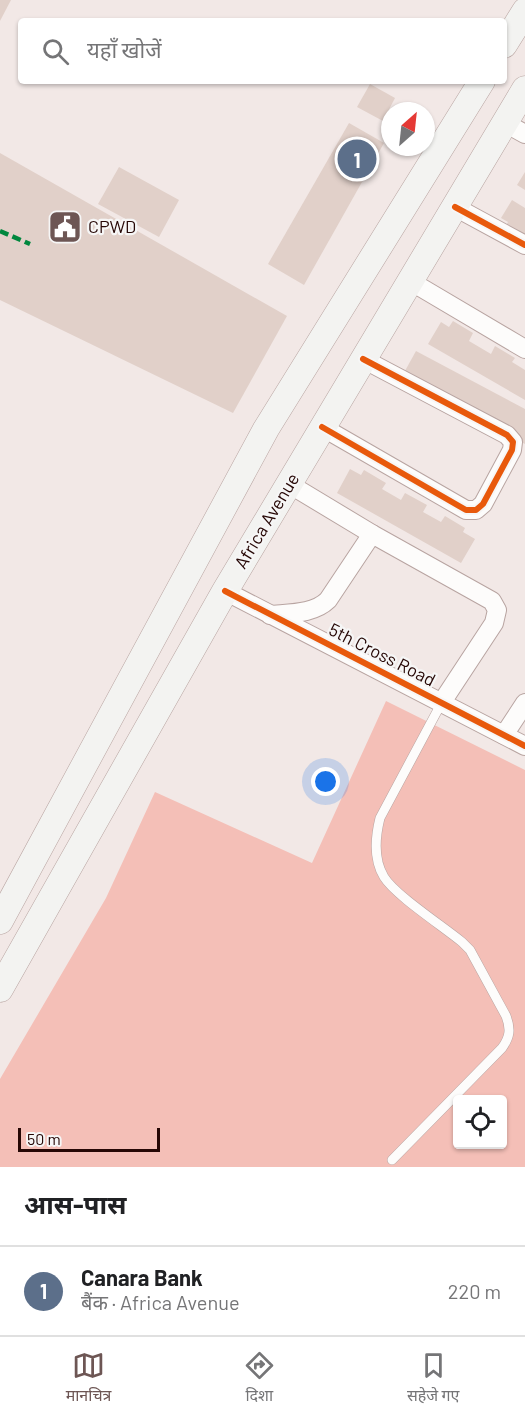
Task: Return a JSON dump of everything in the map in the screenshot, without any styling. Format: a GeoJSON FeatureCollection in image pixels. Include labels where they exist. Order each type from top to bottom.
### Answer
{"type":"FeatureCollection","features":[{"type":"Feature","properties":{"kind":"main road"},"geometry":{"type":"LineString","coordinates":[[507,40],[525,11]]}},
{"type":"Feature","properties":{"kind":"main road"},"geometry":{"type":"LineString","coordinates":[[0,921],[266,429],[480,84]]}},
{"type":"Feature","properties":{"kind":"main road","name":"Africa Avenue"},"geometry":{"type":"LineString","coordinates":[[0,989],[225,591],[363,359],[455,207],[515,129],[525,89]]}},
{"type":"Feature","properties":{"kind":"street"},"geometry":{"type":"LineString","coordinates":[[455,207],[525,245]]}},
{"type":"Feature","properties":{"kind":"street"},"geometry":{"type":"LineString","coordinates":[[410,281],[525,349]]}},
{"type":"Feature","properties":{"kind":"street"},"geometry":{"type":"LineString","coordinates":[[322,428],[466,510],[476,510],[483,504],[512,450],[513,442],[507,435],[363,359]]}},
{"type":"Feature","properties":{"kind":"street"},"geometry":{"type":"LineString","coordinates":[[289,484],[372,534],[492,601],[497,610],[494,622],[442,702]]}},
{"type":"Feature","properties":{"kind":"street"},"geometry":{"type":"LineString","coordinates":[[270,615],[321,607],[372,534]]}},
{"type":"Feature","properties":{"kind":"street","name":"5th Cross Road"},"geometry":{"type":"LineString","coordinates":[[225,591],[525,746]]}},
{"type":"Feature","properties":{"kind":"street"},"geometry":{"type":"LineString","coordinates":[[504,735],[525,703]]}},
{"type":"Feature","properties":{"kind":"lane"},"geometry":{"type":"LineString","coordinates":[[392,1160],[502,1048],[508,1039],[510,1027],[507,1016],[470,950],[394,889],[383,876],[376,855],[376,837],[380,818],[442,702]]}},
{"type":"Feature","properties":{"kind":"shaded area"},"geometry":{"type":"Polygon","coordinates":[[[386,701],[525,770],[525,1167],[0,1167],[0,1079],[106,898],[155,792],[312,863],[386,701]]]}},
{"type":"Feature","properties":{"kind":"building"},"geometry":{"type":"Polygon","coordinates":[[[0,0],[11,0],[0,21],[0,0]]]}},
{"type":"Feature","properties":{"kind":"building"},"geometry":{"type":"Polygon","coordinates":[[[370,84],[395,98],[393,102],[381,102],[381,120],[357,107],[370,84]]]}},
{"type":"Feature","properties":{"kind":"building"},"geometry":{"type":"Polygon","coordinates":[[[349,123],[381,141],[381,148],[304,285],[268,264],[349,123]]]}},
{"type":"Feature","properties":{"kind":"building","name":"CPWD"},"geometry":{"type":"Polygon","coordinates":[[[0,153],[287,316],[233,413],[0,300],[0,153]]]}},
{"type":"Feature","properties":{"kind":"building"},"geometry":{"type":"Polygon","coordinates":[[[119,167],[179,200],[159,237],[98,204],[119,167]]]}},
{"type":"Feature","properties":{"kind":"building"},"geometry":{"type":"Polygon","coordinates":[[[525,172],[525,190],[517,185],[525,172]]]}},
{"type":"Feature","properties":{"kind":"building"},"geometry":{"type":"Polygon","coordinates":[[[512,200],[525,208],[525,241],[504,229],[508,222],[501,218],[512,200]]]}},
{"type":"Feature","properties":{"kind":"building"},"geometry":{"type":"Polygon","coordinates":[[[453,321],[473,333],[469,341],[491,354],[495,346],[515,358],[512,362],[525,370],[525,400],[428,344],[441,322],[449,327],[453,321]]]}},
{"type":"Feature","properties":{"kind":"building"},"geometry":{"type":"Polygon","coordinates":[[[416,351],[525,409],[525,444],[401,378],[416,351]]]}},
{"type":"Feature","properties":{"kind":"building"},"geometry":{"type":"Polygon","coordinates":[[[350,469],[361,475],[364,470],[386,483],[382,489],[401,500],[405,493],[427,505],[423,512],[441,522],[445,516],[465,528],[463,532],[475,539],[461,563],[337,493],[350,469]]]}},
{"type":"Feature","properties":{"kind":"marked path"},"geometry":{"type":"LineString","coordinates":[[0,231],[30,244]]}},
{"type":"Feature","properties":{"kind":"cycle path"},"geometry":{"type":"LineString","coordinates":[[455,207],[525,245]]}},
{"type":"Feature","properties":{"kind":"cycle path"},"geometry":{"type":"LineString","coordinates":[[322,427],[466,510],[476,510],[483,504],[512,450],[513,442],[507,435],[363,359]]}},
{"type":"Feature","properties":{"kind":"cycle path"},"geometry":{"type":"LineString","coordinates":[[225,591],[525,746]]}},
{"type":"Feature","properties":{"kind":"place","name":"Canara Bank"},"geometry":{"type":"Point","coordinates":[357,159]}},
{"type":"Feature","properties":{"kind":"place","name":"CPWD"},"geometry":{"type":"Point","coordinates":[65,227]}}]}
